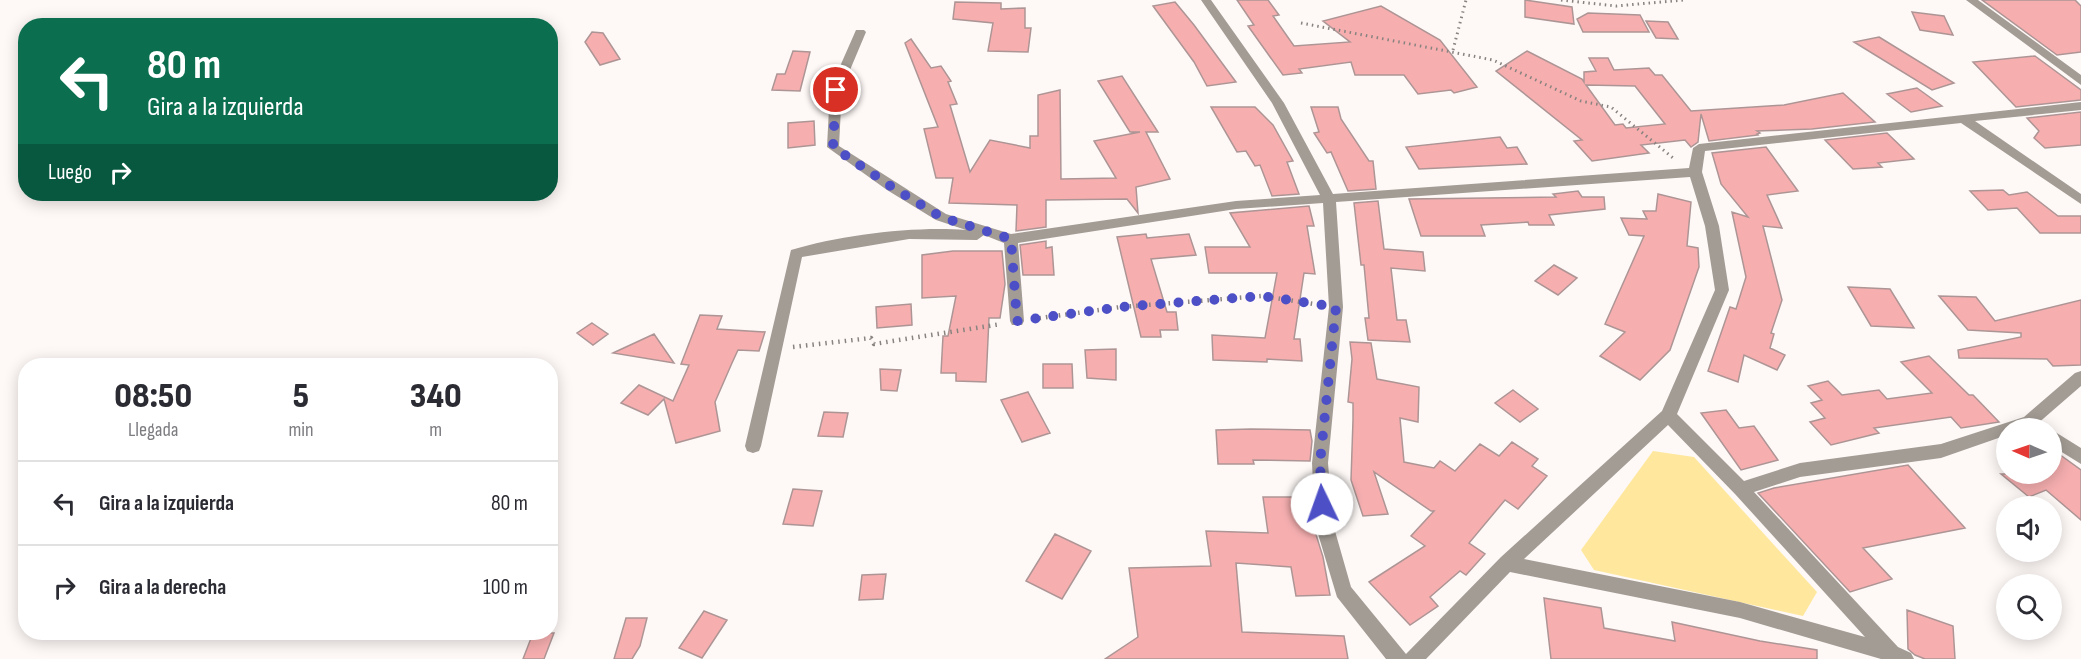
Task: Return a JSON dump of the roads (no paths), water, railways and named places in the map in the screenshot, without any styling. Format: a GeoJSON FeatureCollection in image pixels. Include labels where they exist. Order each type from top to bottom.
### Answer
{"type":"FeatureCollection","features":[{"type":"Feature","properties":{"kind":"street"},"geometry":{"type":"LineString","coordinates":[[1206,0],[1278,103],[1329,198],[1336,307],[1320,463],[1324,524],[1343,591],[1398,659]]}},
{"type":"Feature","properties":{"kind":"street"},"geometry":{"type":"LineString","coordinates":[[1971,0],[2081,81]]}},
{"type":"Feature","properties":{"kind":"street"},"geometry":{"type":"LineString","coordinates":[[860,33],[836,90],[833,147],[941,217],[1011,239]]}},
{"type":"Feature","properties":{"kind":"street"},"geometry":{"type":"LineString","coordinates":[[1413,659],[1507,563],[1668,415],[1722,290],[1712,226],[1695,172],[1699,148],[2081,106]]}},
{"type":"Feature","properties":{"kind":"street"},"geometry":{"type":"LineString","coordinates":[[1962,118],[2081,200]]}},
{"type":"Feature","properties":{"kind":"street"},"geometry":{"type":"LineString","coordinates":[[753,446],[796,253],[873,239],[942,231],[1011,239],[1236,205],[1695,172]]}},
{"type":"Feature","properties":{"kind":"street"},"geometry":{"type":"LineString","coordinates":[[1011,239],[1017,321]]}},
{"type":"Feature","properties":{"kind":"street"},"geometry":{"type":"LineString","coordinates":[[2043,418],[2081,377]]}},
{"type":"Feature","properties":{"kind":"street"},"geometry":{"type":"LineString","coordinates":[[1668,415],[1898,656]]}},
{"type":"Feature","properties":{"kind":"street"},"geometry":{"type":"LineString","coordinates":[[1741,489],[1800,470],[1941,451],[1996,436]]}},
{"type":"Feature","properties":{"kind":"street"},"geometry":{"type":"LineString","coordinates":[[2062,443],[2081,457]]}},
{"type":"Feature","properties":{"kind":"street"},"geometry":{"type":"LineString","coordinates":[[1507,563],[1740,610],[1898,656]]}}]}
